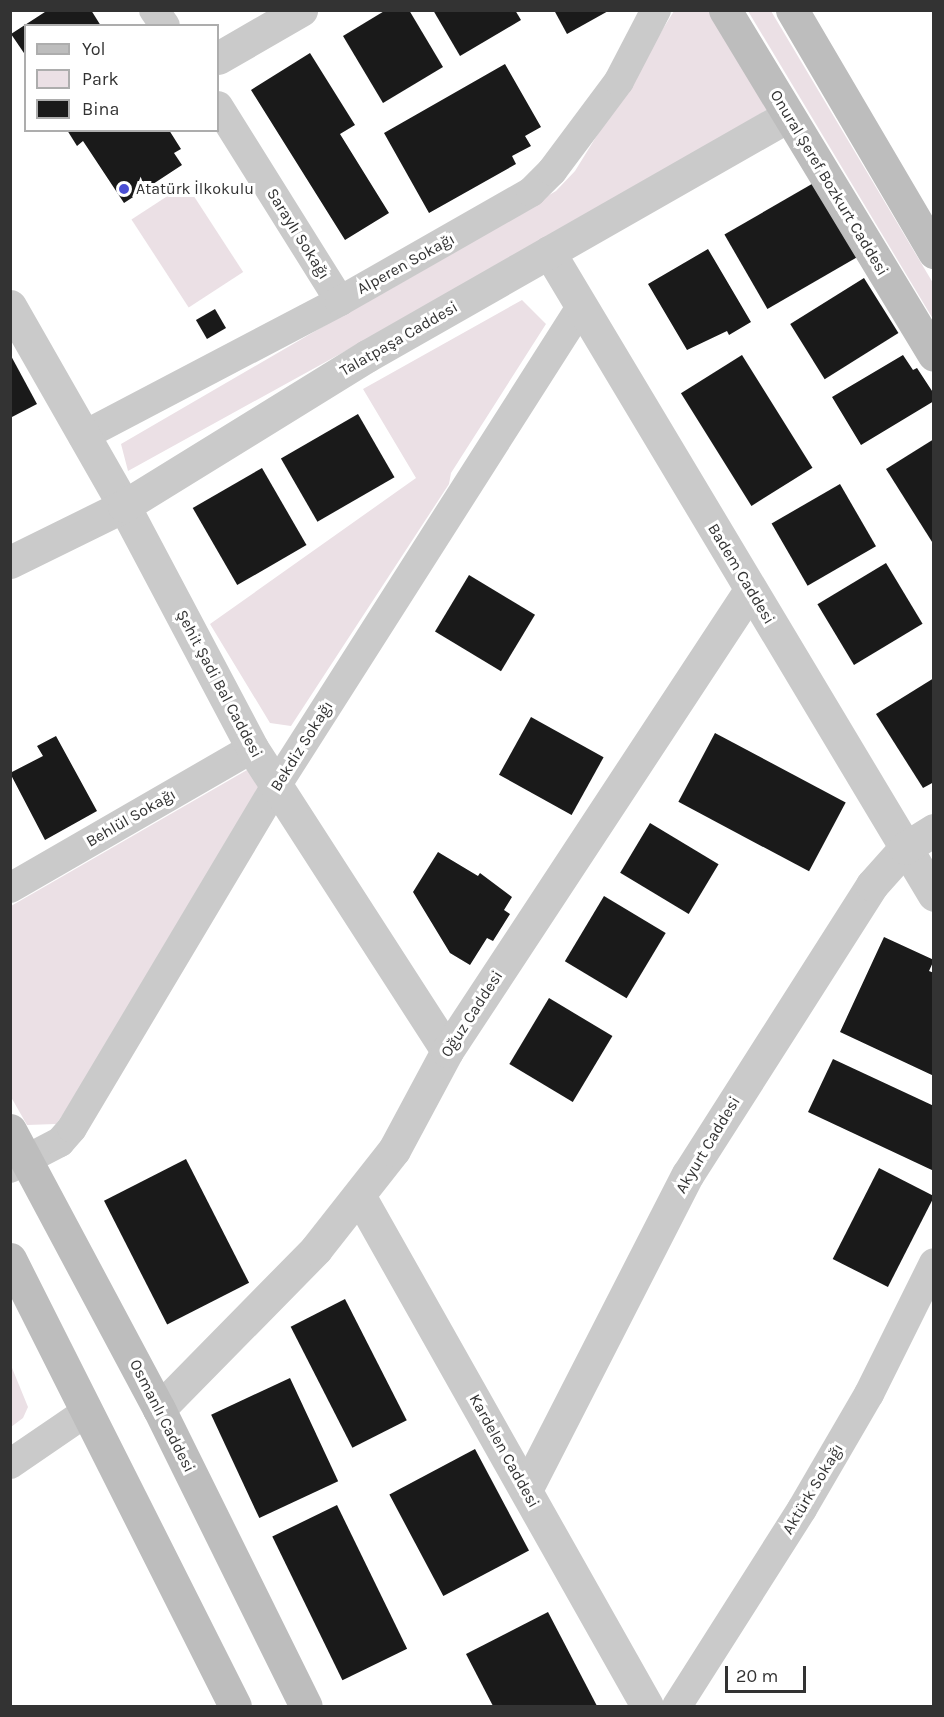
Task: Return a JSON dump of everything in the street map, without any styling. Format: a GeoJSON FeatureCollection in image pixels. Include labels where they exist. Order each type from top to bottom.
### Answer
{"type":"FeatureCollection","features":[{"type":"Feature","properties":{"kind":"main road","name":"Onural Şeref Bozkurt Caddesi"},"geometry":{"type":"LineString","coordinates":[[725,10],[933,355]]}},
{"type":"Feature","properties":{"kind":"main road"},"geometry":{"type":"LineString","coordinates":[[792,10],[933,252]]}},
{"type":"Feature","properties":{"kind":"main road","name":"Osmanlı Caddesi"},"geometry":{"type":"LineString","coordinates":[[10,1130],[19,1164],[159,1409],[306,1707]]}},
{"type":"Feature","properties":{"kind":"main road"},"geometry":{"type":"LineString","coordinates":[[10,1259],[235,1707]]}},
{"type":"Feature","properties":{"kind":"street"},"geometry":{"type":"LineString","coordinates":[[154,10],[164,24]]}},
{"type":"Feature","properties":{"kind":"street"},"geometry":{"type":"LineString","coordinates":[[219,57],[301,10]]}},
{"type":"Feature","properties":{"kind":"street","name":"Alperen Sokağı"},"geometry":{"type":"LineString","coordinates":[[83,436],[340,301],[531,192],[552,171],[618,81],[656,10]]}},
{"type":"Feature","properties":{"kind":"street","name":"Saraylı Sokağı"},"geometry":{"type":"LineString","coordinates":[[219,108],[340,301]]}},
{"type":"Feature","properties":{"kind":"street","name":"Talatpaşa Caddesi"},"geometry":{"type":"LineString","coordinates":[[10,562],[124,506],[367,356],[788,116]]}},
{"type":"Feature","properties":{"kind":"street","name":"Badem Caddesi"},"geometry":{"type":"LineString","coordinates":[[549,252],[933,895]]}},
{"type":"Feature","properties":{"kind":"street","name":"Şehit Şadi Bal Caddesi"},"geometry":{"type":"LineString","coordinates":[[10,306],[124,506],[252,748],[447,1051]]}},
{"type":"Feature","properties":{"kind":"street","name":"Bekdiz Sokağı"},"geometry":{"type":"LineString","coordinates":[[19,1164],[60,1142],[72,1128],[276,786],[581,307]]}},
{"type":"Feature","properties":{"kind":"street","name":"Oğuz Caddesi"},"geometry":{"type":"LineString","coordinates":[[159,1409],[316,1249],[360,1197],[394,1150],[447,1051],[750,590]]}},
{"type":"Feature","properties":{"kind":"street","name":"Behlül Sokağı"},"geometry":{"type":"LineString","coordinates":[[10,888],[252,748]]}},
{"type":"Feature","properties":{"kind":"street","name":"Akyurt Caddesi"},"geometry":{"type":"LineString","coordinates":[[526,1490],[688,1174],[872,885],[905,848],[933,830]]}},
{"type":"Feature","properties":{"kind":"street","name":"Kardelen Caddesi"},"geometry":{"type":"LineString","coordinates":[[360,1197],[647,1707]]}},
{"type":"Feature","properties":{"kind":"street","name":"Aktürk Sokağı"},"geometry":{"type":"LineString","coordinates":[[677,1707],[802,1509],[870,1394],[933,1263]]}},
{"type":"Feature","properties":{"kind":"street"},"geometry":{"type":"LineString","coordinates":[[10,1464],[86,1412]]}},
{"type":"Feature","properties":{"kind":"green space"},"geometry":{"type":"Polygon","coordinates":[[[674,11],[712,11],[773,106],[619,200],[128,471],[121,444],[556,191],[575,171],[674,11]]]}},
{"type":"Feature","properties":{"kind":"green space"},"geometry":{"type":"Polygon","coordinates":[[[748,11],[771,11],[933,283],[933,319],[748,11]]]}},
{"type":"Feature","properties":{"kind":"green space"},"geometry":{"type":"Polygon","coordinates":[[[186,184],[243,272],[189,307],[131,219],[186,184]]]}},
{"type":"Feature","properties":{"kind":"green space"},"geometry":{"type":"Polygon","coordinates":[[[522,300],[546,324],[451,473],[449,484],[291,726],[270,723],[210,624],[416,478],[363,389],[522,300]]]}},
{"type":"Feature","properties":{"kind":"green space"},"geometry":{"type":"Polygon","coordinates":[[[247,770],[262,782],[65,1112],[56,1124],[27,1125],[11,1097],[11,906],[247,770]]]}},
{"type":"Feature","properties":{"kind":"green space"},"geometry":{"type":"Polygon","coordinates":[[[10,1363],[28,1407],[23,1418],[11,1427],[10,1363]]]}},
{"type":"Feature","properties":{"kind":"building"},"geometry":{"type":"Polygon","coordinates":[[[48,10],[91,10],[100,24],[26,24],[48,10]]]}},
{"type":"Feature","properties":{"kind":"building"},"geometry":{"type":"Polygon","coordinates":[[[386,10],[409,10],[443,67],[383,103],[343,36],[386,10]]]}},
{"type":"Feature","properties":{"kind":"building"},"geometry":{"type":"Polygon","coordinates":[[[433,10],[515,10],[521,20],[460,56],[433,10]]]}},
{"type":"Feature","properties":{"kind":"building"},"geometry":{"type":"Polygon","coordinates":[[[554,10],[610,10],[567,34],[554,10]]]}},
{"type":"Feature","properties":{"kind":"building"},"geometry":{"type":"Polygon","coordinates":[[[24,26],[24,53],[11,34],[24,26]]]}},
{"type":"Feature","properties":{"kind":"building"},"geometry":{"type":"Polygon","coordinates":[[[310,53],[355,125],[340,134],[389,213],[345,240],[251,90],[310,53]]]}},
{"type":"Feature","properties":{"kind":"building"},"geometry":{"type":"Polygon","coordinates":[[[505,64],[541,127],[525,136],[531,146],[512,156],[516,164],[429,213],[384,133],[505,64]]]}},
{"type":"Feature","properties":{"kind":"building"},"geometry":{"type":"Polygon","coordinates":[[[68,132],[170,132],[181,149],[174,153],[182,165],[124,203],[83,141],[77,146],[68,132]]]}},
{"type":"Feature","properties":{"kind":"building"},"geometry":{"type":"Polygon","coordinates":[[[824,177],[867,251],[767,309],[724,234],[824,177]]]}},
{"type":"Feature","properties":{"kind":"building"},"geometry":{"type":"Polygon","coordinates":[[[708,249],[751,322],[729,335],[727,331],[687,350],[648,284],[708,249]]]}},
{"type":"Feature","properties":{"kind":"building"},"geometry":{"type":"Polygon","coordinates":[[[864,278],[898,333],[825,379],[790,324],[864,278]]]}},
{"type":"Feature","properties":{"kind":"building"},"geometry":{"type":"Polygon","coordinates":[[[215,309],[226,328],[207,339],[196,320],[215,309]]]}},
{"type":"Feature","properties":{"kind":"building"},"geometry":{"type":"Polygon","coordinates":[[[10,354],[37,404],[10,418],[10,354]]]}},
{"type":"Feature","properties":{"kind":"building"},"geometry":{"type":"Polygon","coordinates":[[[742,355],[812,468],[751,506],[681,393],[742,355]]]}},
{"type":"Feature","properties":{"kind":"building"},"geometry":{"type":"Polygon","coordinates":[[[903,355],[913,370],[917,368],[934,394],[934,401],[861,445],[832,397],[903,355]]]}},
{"type":"Feature","properties":{"kind":"building"},"geometry":{"type":"Polygon","coordinates":[[[358,414],[394,477],[317,522],[281,458],[358,414]]]}},
{"type":"Feature","properties":{"kind":"building"},"geometry":{"type":"Polygon","coordinates":[[[934,439],[934,545],[886,469],[934,439]]]}},
{"type":"Feature","properties":{"kind":"building"},"geometry":{"type":"Polygon","coordinates":[[[262,468],[306,545],[237,585],[193,508],[262,468]]]}},
{"type":"Feature","properties":{"kind":"building"},"geometry":{"type":"Polygon","coordinates":[[[840,484],[876,546],[808,586],[772,524],[840,484]]]}},
{"type":"Feature","properties":{"kind":"building"},"geometry":{"type":"Polygon","coordinates":[[[886,563],[923,624],[854,665],[817,604],[886,563]]]}},
{"type":"Feature","properties":{"kind":"building"},"geometry":{"type":"Polygon","coordinates":[[[469,575],[535,615],[501,671],[435,632],[469,575]]]}},
{"type":"Feature","properties":{"kind":"building"},"geometry":{"type":"Polygon","coordinates":[[[934,678],[934,782],[923,788],[876,714],[934,678]]]}},
{"type":"Feature","properties":{"kind":"building"},"geometry":{"type":"Polygon","coordinates":[[[531,717],[604,757],[572,815],[499,775],[531,717]]]}},
{"type":"Feature","properties":{"kind":"building"},"geometry":{"type":"Polygon","coordinates":[[[715,733],[846,802],[809,871],[678,802],[715,733]]]}},
{"type":"Feature","properties":{"kind":"building"},"geometry":{"type":"Polygon","coordinates":[[[56,736],[97,811],[45,840],[10,773],[43,756],[37,746],[56,736]]]}},
{"type":"Feature","properties":{"kind":"building"},"geometry":{"type":"Polygon","coordinates":[[[650,823],[719,864],[689,914],[620,873],[650,823]]]}},
{"type":"Feature","properties":{"kind":"building"},"geometry":{"type":"Polygon","coordinates":[[[438,852],[478,876],[480,873],[512,897],[504,910],[510,914],[493,941],[487,938],[470,965],[450,953],[413,892],[438,852]]]}},
{"type":"Feature","properties":{"kind":"building"},"geometry":{"type":"Polygon","coordinates":[[[604,896],[666,933],[627,998],[565,961],[604,896]]]}},
{"type":"Feature","properties":{"kind":"building"},"geometry":{"type":"Polygon","coordinates":[[[884,937],[934,960],[929,971],[934,973],[934,1076],[840,1032],[884,937]]]}},
{"type":"Feature","properties":{"kind":"building"},"geometry":{"type":"Polygon","coordinates":[[[549,998],[612,1036],[573,1102],[509,1064],[549,998]]]}},
{"type":"Feature","properties":{"kind":"building"},"geometry":{"type":"Polygon","coordinates":[[[833,1059],[934,1106],[934,1171],[808,1112],[833,1059]]]}},
{"type":"Feature","properties":{"kind":"building"},"geometry":{"type":"Polygon","coordinates":[[[186,1159],[249,1283],[167,1325],[104,1201],[186,1159]]]}},
{"type":"Feature","properties":{"kind":"building"},"geometry":{"type":"Polygon","coordinates":[[[879,1168],[934,1196],[888,1287],[833,1259],[879,1168]]]}},
{"type":"Feature","properties":{"kind":"building"},"geometry":{"type":"Polygon","coordinates":[[[345,1299],[407,1420],[352,1448],[291,1327],[345,1299]]]}},
{"type":"Feature","properties":{"kind":"building"},"geometry":{"type":"Polygon","coordinates":[[[290,1378],[338,1481],[259,1518],[211,1415],[290,1378]]]}},
{"type":"Feature","properties":{"kind":"building"},"geometry":{"type":"Polygon","coordinates":[[[475,1449],[529,1551],[443,1596],[389,1495],[475,1449]]]}},
{"type":"Feature","properties":{"kind":"building"},"geometry":{"type":"Polygon","coordinates":[[[337,1505],[407,1649],[342,1680],[272,1537],[337,1505]]]}},
{"type":"Feature","properties":{"kind":"building"},"geometry":{"type":"Polygon","coordinates":[[[548,1612],[597,1706],[493,1706],[466,1654],[548,1612]]]}},
{"type":"Feature","properties":{"kind":"place","name":"Atatürk İlkokulu"},"geometry":{"type":"Point","coordinates":[124,189]}}]}
